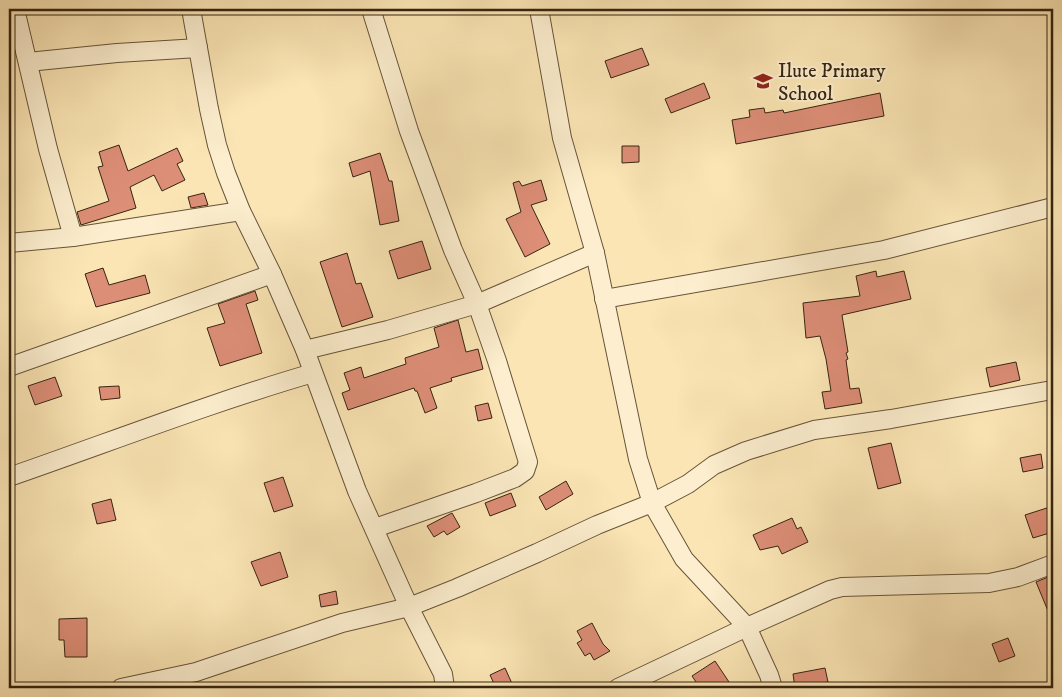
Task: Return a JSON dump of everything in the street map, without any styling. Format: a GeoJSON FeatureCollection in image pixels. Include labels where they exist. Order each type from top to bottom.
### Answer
{"type":"FeatureCollection","features":[{"type":"Feature","properties":{"kind":"street"},"geometry":{"type":"LineString","coordinates":[[15,9],[48,149],[73,237]]}},
{"type":"Feature","properties":{"kind":"street"},"geometry":{"type":"LineString","coordinates":[[192,9],[217,145],[241,211],[272,274],[305,350],[357,491],[375,528],[408,607],[443,674],[445,688]]}},
{"type":"Feature","properties":{"kind":"street"},"geometry":{"type":"LineString","coordinates":[[371,9],[409,131],[453,250],[477,304],[497,360],[528,462],[525,471],[515,478],[375,528]]}},
{"type":"Feature","properties":{"kind":"street"},"geometry":{"type":"LineString","coordinates":[[539,9],[562,138],[595,253],[638,458],[652,503],[684,559],[747,627],[773,688]]}},
{"type":"Feature","properties":{"kind":"street"},"geometry":{"type":"LineString","coordinates":[[28,62],[116,53],[198,48]]}},
{"type":"Feature","properties":{"kind":"street"},"geometry":{"type":"LineString","coordinates":[[604,299],[884,250],[1053,207]]}},
{"type":"Feature","properties":{"kind":"street"},"geometry":{"type":"LineString","coordinates":[[9,243],[73,237],[241,211]]}},
{"type":"Feature","properties":{"kind":"street"},"geometry":{"type":"LineString","coordinates":[[305,350],[388,330],[477,304],[595,253]]}},
{"type":"Feature","properties":{"kind":"street"},"geometry":{"type":"LineString","coordinates":[[9,367],[272,274]]}},
{"type":"Feature","properties":{"kind":"street"},"geometry":{"type":"LineString","coordinates":[[9,477],[148,426],[257,390],[313,374]]}},
{"type":"Feature","properties":{"kind":"street"},"geometry":{"type":"LineString","coordinates":[[121,688],[196,672],[324,629],[408,607],[458,588],[597,525],[652,503],[688,484],[714,465],[738,454],[814,430],[891,419],[1053,390]]}},
{"type":"Feature","properties":{"kind":"street"},"geometry":{"type":"LineString","coordinates":[[618,688],[830,590],[842,587],[989,583],[1018,577],[1053,564]]}},
{"type":"Feature","properties":{"kind":"building"},"geometry":{"type":"Polygon","coordinates":[[[642,48],[649,65],[611,78],[605,61],[642,48]]]}},
{"type":"Feature","properties":{"kind":"building"},"geometry":{"type":"Polygon","coordinates":[[[704,83],[710,98],[671,113],[665,99],[704,83]]]}},
{"type":"Feature","properties":{"kind":"building"},"geometry":{"type":"Polygon","coordinates":[[[880,93],[884,116],[736,144],[732,120],[750,117],[749,110],[764,108],[765,113],[783,110],[784,113],[880,93]]]}},
{"type":"Feature","properties":{"kind":"building"},"geometry":{"type":"Polygon","coordinates":[[[119,145],[128,171],[177,148],[183,161],[177,164],[185,180],[162,191],[154,175],[130,187],[136,208],[81,225],[77,212],[109,201],[98,167],[103,166],[99,152],[119,145]]]}},
{"type":"Feature","properties":{"kind":"building"},"geometry":{"type":"Polygon","coordinates":[[[622,146],[639,146],[639,162],[622,163],[622,146]]]}},
{"type":"Feature","properties":{"kind":"building"},"geometry":{"type":"Polygon","coordinates":[[[380,153],[389,181],[392,181],[399,221],[380,225],[370,171],[353,177],[349,163],[380,153]]]}},
{"type":"Feature","properties":{"kind":"building"},"geometry":{"type":"Polygon","coordinates":[[[541,180],[547,200],[531,205],[550,244],[525,257],[506,219],[521,212],[513,183],[519,181],[522,186],[541,180]]]}},
{"type":"Feature","properties":{"kind":"building"},"geometry":{"type":"Polygon","coordinates":[[[204,193],[208,205],[191,208],[188,197],[204,193]]]}},
{"type":"Feature","properties":{"kind":"building"},"geometry":{"type":"Polygon","coordinates":[[[422,241],[431,269],[398,279],[389,251],[422,241]]]}},
{"type":"Feature","properties":{"kind":"building"},"geometry":{"type":"Polygon","coordinates":[[[347,253],[356,284],[361,283],[373,317],[342,327],[320,262],[347,253]]]}},
{"type":"Feature","properties":{"kind":"building"},"geometry":{"type":"Polygon","coordinates":[[[103,268],[109,285],[145,275],[150,293],[96,307],[85,274],[103,268]]]}},
{"type":"Feature","properties":{"kind":"building"},"geometry":{"type":"Polygon","coordinates":[[[876,271],[877,277],[904,271],[911,299],[842,315],[848,352],[846,353],[848,359],[846,360],[850,389],[859,388],[862,403],[825,409],[822,392],[831,391],[826,359],[820,336],[806,338],[803,303],[860,296],[856,276],[876,271]]]}},
{"type":"Feature","properties":{"kind":"building"},"geometry":{"type":"Polygon","coordinates":[[[255,291],[258,300],[246,304],[262,353],[220,366],[207,328],[225,323],[218,304],[255,291]]]}},
{"type":"Feature","properties":{"kind":"building"},"geometry":{"type":"Polygon","coordinates":[[[458,320],[466,352],[478,349],[483,369],[451,378],[452,381],[430,388],[437,408],[425,413],[417,391],[414,388],[348,410],[342,393],[350,390],[344,373],[361,367],[364,378],[406,364],[405,358],[439,347],[434,328],[458,320]]]}},
{"type":"Feature","properties":{"kind":"building"},"geometry":{"type":"Polygon","coordinates":[[[1016,362],[1020,380],[990,387],[986,368],[1016,362]]]}},
{"type":"Feature","properties":{"kind":"building"},"geometry":{"type":"Polygon","coordinates":[[[55,377],[62,396],[35,405],[28,386],[55,377]]]}},
{"type":"Feature","properties":{"kind":"building"},"geometry":{"type":"Polygon","coordinates":[[[119,386],[120,398],[101,400],[99,387],[119,386]]]}},
{"type":"Feature","properties":{"kind":"building"},"geometry":{"type":"Polygon","coordinates":[[[488,403],[492,418],[478,421],[475,406],[488,403]]]}},
{"type":"Feature","properties":{"kind":"building"},"geometry":{"type":"Polygon","coordinates":[[[891,443],[901,483],[878,489],[868,448],[891,443]]]}},
{"type":"Feature","properties":{"kind":"building"},"geometry":{"type":"Polygon","coordinates":[[[1041,454],[1043,468],[1023,472],[1020,458],[1041,454]]]}},
{"type":"Feature","properties":{"kind":"building"},"geometry":{"type":"Polygon","coordinates":[[[283,477],[293,506],[274,512],[264,483],[283,477]]]}},
{"type":"Feature","properties":{"kind":"building"},"geometry":{"type":"Polygon","coordinates":[[[566,481],[573,494],[546,510],[539,497],[566,481]]]}},
{"type":"Feature","properties":{"kind":"building"},"geometry":{"type":"Polygon","coordinates":[[[511,493],[516,506],[490,516],[485,503],[511,493]]]}},
{"type":"Feature","properties":{"kind":"building"},"geometry":{"type":"Polygon","coordinates":[[[111,499],[116,520],[97,524],[92,504],[111,499]]]}},
{"type":"Feature","properties":{"kind":"building"},"geometry":{"type":"Polygon","coordinates":[[[1053,506],[1053,532],[1033,538],[1025,515],[1053,506]]]}},
{"type":"Feature","properties":{"kind":"building"},"geometry":{"type":"Polygon","coordinates":[[[452,513],[460,527],[447,535],[444,531],[434,537],[427,526],[452,513]]]}},
{"type":"Feature","properties":{"kind":"building"},"geometry":{"type":"Polygon","coordinates":[[[792,518],[797,529],[801,527],[808,542],[782,554],[778,546],[760,550],[753,535],[792,518]]]}},
{"type":"Feature","properties":{"kind":"building"},"geometry":{"type":"Polygon","coordinates":[[[280,552],[288,577],[261,586],[251,562],[280,552]]]}},
{"type":"Feature","properties":{"kind":"building"},"geometry":{"type":"Polygon","coordinates":[[[1053,575],[1053,623],[1036,582],[1053,575]]]}},
{"type":"Feature","properties":{"kind":"building"},"geometry":{"type":"Polygon","coordinates":[[[336,591],[338,604],[321,607],[319,595],[336,591]]]}},
{"type":"Feature","properties":{"kind":"building"},"geometry":{"type":"Polygon","coordinates":[[[87,618],[87,657],[65,657],[64,640],[59,640],[59,619],[87,618]]]}},
{"type":"Feature","properties":{"kind":"building"},"geometry":{"type":"Polygon","coordinates":[[[592,623],[603,644],[610,651],[594,660],[590,653],[585,656],[577,643],[582,640],[577,631],[592,623]]]}},
{"type":"Feature","properties":{"kind":"building"},"geometry":{"type":"Polygon","coordinates":[[[1008,638],[1015,656],[999,662],[992,644],[1008,638]]]}},
{"type":"Feature","properties":{"kind":"building"},"geometry":{"type":"Polygon","coordinates":[[[715,661],[733,688],[700,688],[692,676],[715,661]]]}},
{"type":"Feature","properties":{"kind":"building"},"geometry":{"type":"Polygon","coordinates":[[[505,668],[514,688],[496,688],[490,675],[505,668]]]}},
{"type":"Feature","properties":{"kind":"building"},"geometry":{"type":"Polygon","coordinates":[[[825,668],[828,682],[795,688],[793,674],[825,668]]]}},
{"type":"Feature","properties":{"kind":"place","name":"Ilute Primary School"},"geometry":{"type":"Point","coordinates":[763,81]}}]}
